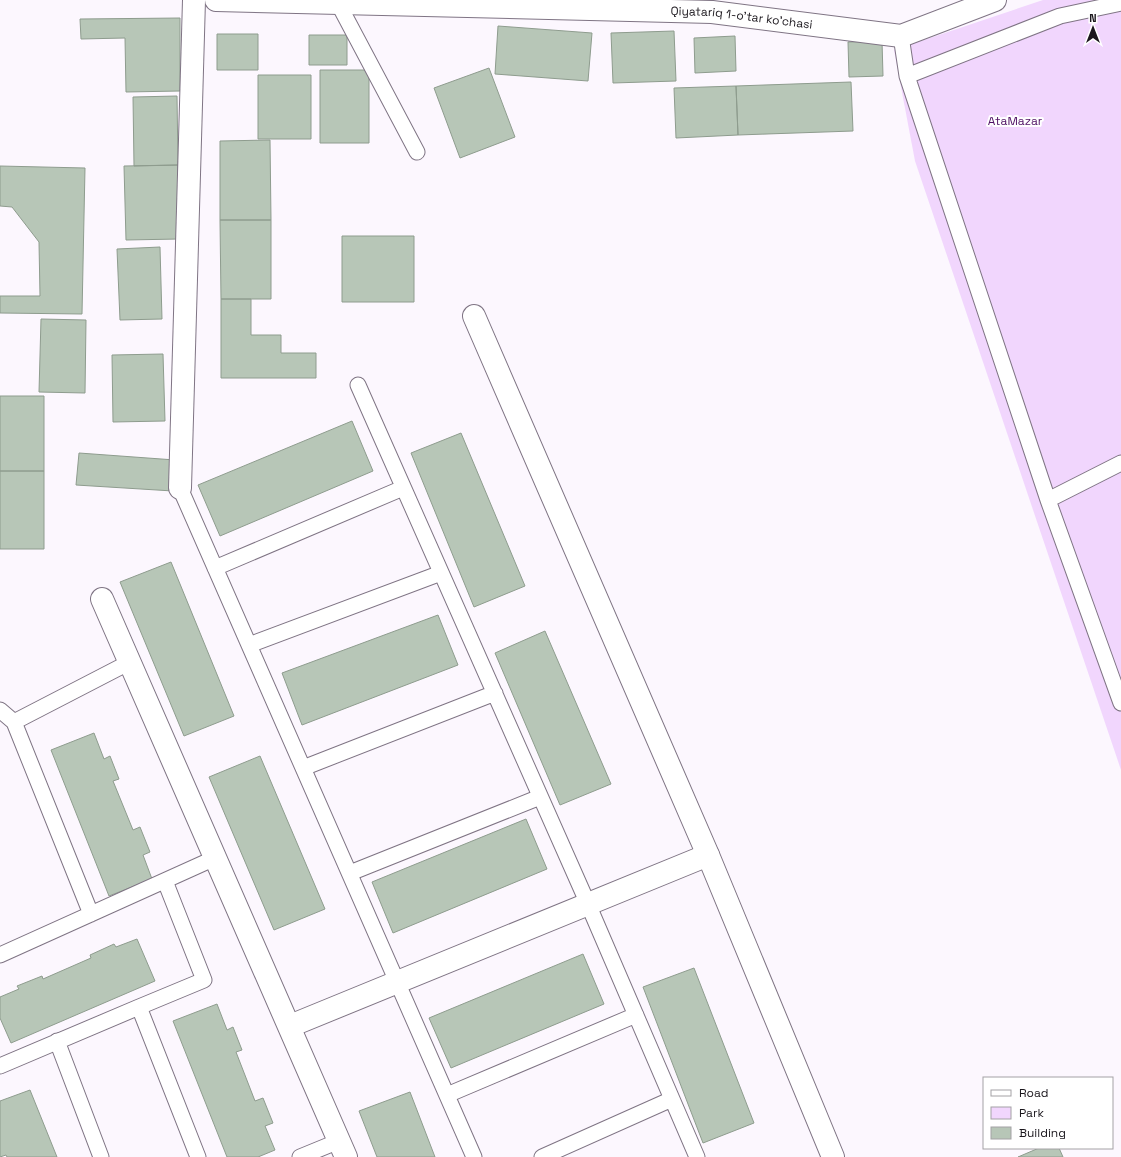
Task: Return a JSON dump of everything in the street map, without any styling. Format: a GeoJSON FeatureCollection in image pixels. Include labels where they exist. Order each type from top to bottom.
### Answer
{"type":"FeatureCollection","features":[{"type":"Feature","properties":{"kind":"street"},"geometry":{"type":"LineString","coordinates":[[180,488],[194,0]]}},
{"type":"Feature","properties":{"kind":"street","name":"Qiyatariq 1-o'tar ko'chasi"},"geometry":{"type":"LineString","coordinates":[[216,0],[338,3],[426,2],[711,6],[901,36],[988,1]]}},
{"type":"Feature","properties":{"kind":"street"},"geometry":{"type":"LineString","coordinates":[[474,316],[708,855],[833,1157]]}},
{"type":"Feature","properties":{"kind":"street"},"geometry":{"type":"LineString","coordinates":[[102,599],[290,1026],[342,1149]]}},
{"type":"Feature","properties":{"kind":"street"},"geometry":{"type":"LineString","coordinates":[[290,1026],[708,855]]}},
{"type":"Feature","properties":{"kind":"lane"},"geometry":{"type":"LineString","coordinates":[[338,3],[417,152]]}},
{"type":"Feature","properties":{"kind":"lane"},"geometry":{"type":"LineString","coordinates":[[907,76],[1060,16],[1121,3]]}},
{"type":"Feature","properties":{"kind":"lane"},"geometry":{"type":"LineString","coordinates":[[901,36],[907,76],[1048,500],[1121,703]]}},
{"type":"Feature","properties":{"kind":"lane"},"geometry":{"type":"LineString","coordinates":[[358,385],[588,904],[697,1157]]}},
{"type":"Feature","properties":{"kind":"lane"},"geometry":{"type":"LineString","coordinates":[[1048,500],[1121,462]]}},
{"type":"Feature","properties":{"kind":"lane"},"geometry":{"type":"LineString","coordinates":[[180,488],[474,1157]]}},
{"type":"Feature","properties":{"kind":"lane"},"geometry":{"type":"LineString","coordinates":[[215,568],[404,488]]}},
{"type":"Feature","properties":{"kind":"lane"},"geometry":{"type":"LineString","coordinates":[[249,644],[441,573]]}},
{"type":"Feature","properties":{"kind":"lane"},"geometry":{"type":"LineString","coordinates":[[14,722],[130,662]]}},
{"type":"Feature","properties":{"kind":"lane"},"geometry":{"type":"LineString","coordinates":[[303,768],[495,693]]}},
{"type":"Feature","properties":{"kind":"lane"},"geometry":{"type":"LineString","coordinates":[[0,710],[14,722],[91,914]]}},
{"type":"Feature","properties":{"kind":"lane"},"geometry":{"type":"LineString","coordinates":[[350,873],[540,797]]}},
{"type":"Feature","properties":{"kind":"lane"},"geometry":{"type":"LineString","coordinates":[[0,955],[215,858]]}},
{"type":"Feature","properties":{"kind":"lane"},"geometry":{"type":"LineString","coordinates":[[0,1066],[204,980],[165,881]]}},
{"type":"Feature","properties":{"kind":"lane"},"geometry":{"type":"LineString","coordinates":[[139,1007],[198,1157]]}},
{"type":"Feature","properties":{"kind":"lane"},"geometry":{"type":"LineString","coordinates":[[447,1095],[636,1015]]}},
{"type":"Feature","properties":{"kind":"lane"},"geometry":{"type":"LineString","coordinates":[[58,1042],[101,1157]]}},
{"type":"Feature","properties":{"kind":"lane"},"geometry":{"type":"LineString","coordinates":[[542,1157],[672,1099]]}},
{"type":"Feature","properties":{"kind":"lane"},"geometry":{"type":"LineString","coordinates":[[300,1157],[342,1149]]}},
{"type":"Feature","properties":{"kind":"green space","name":"AtaMazar"},"geometry":{"type":"Polygon","coordinates":[[[1043,0],[1121,0],[1121,770],[915,161],[894,50],[1043,0]]]}},
{"type":"Feature","properties":{"kind":"building"},"geometry":{"type":"Polygon","coordinates":[[[180,18],[180,91],[126,92],[125,38],[81,39],[80,19],[180,18]]]}},
{"type":"Feature","properties":{"kind":"building"},"geometry":{"type":"Polygon","coordinates":[[[498,26],[592,33],[588,81],[495,74],[498,26]]]}},
{"type":"Feature","properties":{"kind":"building"},"geometry":{"type":"Polygon","coordinates":[[[674,31],[676,81],[613,83],[611,33],[674,31]]]}},
{"type":"Feature","properties":{"kind":"building"},"geometry":{"type":"Polygon","coordinates":[[[217,34],[258,34],[258,70],[217,70],[217,34]]]}},
{"type":"Feature","properties":{"kind":"building"},"geometry":{"type":"Polygon","coordinates":[[[309,35],[347,35],[347,65],[309,65],[309,35]]]}},
{"type":"Feature","properties":{"kind":"building"},"geometry":{"type":"Polygon","coordinates":[[[735,36],[736,71],[695,73],[694,38],[735,36]]]}},
{"type":"Feature","properties":{"kind":"building"},"geometry":{"type":"Polygon","coordinates":[[[882,41],[883,76],[849,77],[848,42],[882,41]]]}},
{"type":"Feature","properties":{"kind":"building"},"geometry":{"type":"Polygon","coordinates":[[[489,68],[515,137],[460,158],[434,88],[489,68]]]}},
{"type":"Feature","properties":{"kind":"building"},"geometry":{"type":"Polygon","coordinates":[[[320,70],[369,70],[369,143],[320,143],[320,70]]]}},
{"type":"Feature","properties":{"kind":"building"},"geometry":{"type":"Polygon","coordinates":[[[258,75],[311,75],[311,139],[258,139],[258,75]]]}},
{"type":"Feature","properties":{"kind":"building"},"geometry":{"type":"Polygon","coordinates":[[[851,82],[853,131],[738,135],[736,86],[851,82]]]}},
{"type":"Feature","properties":{"kind":"building"},"geometry":{"type":"Polygon","coordinates":[[[736,86],[738,135],[676,138],[674,88],[736,86]]]}},
{"type":"Feature","properties":{"kind":"building"},"geometry":{"type":"Polygon","coordinates":[[[177,96],[178,165],[134,166],[133,97],[177,96]]]}},
{"type":"Feature","properties":{"kind":"building"},"geometry":{"type":"Polygon","coordinates":[[[270,140],[271,220],[220,220],[220,141],[270,140]]]}},
{"type":"Feature","properties":{"kind":"building"},"geometry":{"type":"Polygon","coordinates":[[[178,165],[179,239],[126,240],[124,166],[178,165]]]}},
{"type":"Feature","properties":{"kind":"building"},"geometry":{"type":"Polygon","coordinates":[[[0,166],[85,168],[82,314],[0,313],[0,296],[40,296],[39,242],[12,207],[0,206],[0,166]]]}},
{"type":"Feature","properties":{"kind":"building"},"geometry":{"type":"Polygon","coordinates":[[[220,220],[271,220],[271,299],[221,299],[220,220]]]}},
{"type":"Feature","properties":{"kind":"building"},"geometry":{"type":"Polygon","coordinates":[[[342,236],[414,236],[414,302],[342,302],[342,236]]]}},
{"type":"Feature","properties":{"kind":"building"},"geometry":{"type":"Polygon","coordinates":[[[160,247],[162,319],[120,320],[117,249],[160,247]]]}},
{"type":"Feature","properties":{"kind":"building"},"geometry":{"type":"Polygon","coordinates":[[[221,299],[251,299],[251,335],[281,335],[281,353],[316,353],[316,378],[221,378],[221,299]]]}},
{"type":"Feature","properties":{"kind":"building"},"geometry":{"type":"Polygon","coordinates":[[[41,319],[86,320],[85,393],[39,392],[41,319]]]}},
{"type":"Feature","properties":{"kind":"building"},"geometry":{"type":"Polygon","coordinates":[[[163,354],[165,421],[113,422],[112,355],[163,354]]]}},
{"type":"Feature","properties":{"kind":"building"},"geometry":{"type":"Polygon","coordinates":[[[0,396],[44,396],[44,471],[0,471],[0,396]]]}},
{"type":"Feature","properties":{"kind":"building"},"geometry":{"type":"Polygon","coordinates":[[[352,421],[373,471],[220,536],[198,485],[352,421]]]}},
{"type":"Feature","properties":{"kind":"building"},"geometry":{"type":"Polygon","coordinates":[[[461,433],[525,586],[474,607],[411,453],[461,433]]]}},
{"type":"Feature","properties":{"kind":"building"},"geometry":{"type":"Polygon","coordinates":[[[79,453],[175,460],[173,491],[76,485],[79,453]]]}},
{"type":"Feature","properties":{"kind":"building"},"geometry":{"type":"Polygon","coordinates":[[[0,471],[44,471],[44,549],[0,549],[0,471]]]}},
{"type":"Feature","properties":{"kind":"building"},"geometry":{"type":"Polygon","coordinates":[[[171,562],[234,716],[184,736],[120,582],[171,562]]]}},
{"type":"Feature","properties":{"kind":"building"},"geometry":{"type":"Polygon","coordinates":[[[438,615],[458,665],[302,725],[282,673],[438,615]]]}},
{"type":"Feature","properties":{"kind":"building"},"geometry":{"type":"Polygon","coordinates":[[[545,631],[611,784],[560,805],[495,653],[545,631]]]}},
{"type":"Feature","properties":{"kind":"building"},"geometry":{"type":"Polygon","coordinates":[[[94,733],[104,759],[110,756],[119,779],[113,781],[133,830],[140,827],[150,852],[143,855],[152,879],[109,896],[51,750],[94,733]]]}},
{"type":"Feature","properties":{"kind":"building"},"geometry":{"type":"Polygon","coordinates":[[[260,756],[325,909],[274,930],[209,777],[260,756]]]}},
{"type":"Feature","properties":{"kind":"building"},"geometry":{"type":"Polygon","coordinates":[[[526,819],[547,869],[393,933],[372,882],[526,819]]]}},
{"type":"Feature","properties":{"kind":"building"},"geometry":{"type":"Polygon","coordinates":[[[137,939],[155,981],[11,1043],[0,1018],[0,997],[19,989],[17,986],[42,976],[43,979],[91,958],[90,955],[114,944],[116,947],[137,939]]]}},
{"type":"Feature","properties":{"kind":"building"},"geometry":{"type":"Polygon","coordinates":[[[583,954],[604,1004],[451,1068],[429,1018],[583,954]]]}},
{"type":"Feature","properties":{"kind":"building"},"geometry":{"type":"Polygon","coordinates":[[[694,968],[754,1123],[703,1143],[643,987],[694,968]]]}},
{"type":"Feature","properties":{"kind":"building"},"geometry":{"type":"Polygon","coordinates":[[[217,1004],[227,1030],[233,1027],[242,1050],[236,1052],[255,1101],[263,1098],[273,1123],[265,1126],[275,1150],[258,1157],[227,1157],[173,1021],[217,1004]]]}},
{"type":"Feature","properties":{"kind":"building"},"geometry":{"type":"Polygon","coordinates":[[[30,1090],[57,1157],[7,1157],[6,1155],[0,1157],[0,1101],[30,1090]]]}},
{"type":"Feature","properties":{"kind":"building"},"geometry":{"type":"Polygon","coordinates":[[[410,1092],[435,1157],[377,1157],[359,1111],[410,1092]]]}},
{"type":"Feature","properties":{"kind":"building"},"geometry":{"type":"Polygon","coordinates":[[[1037,1149],[1059,1149],[1063,1157],[1018,1157],[1037,1149]]]}}]}
